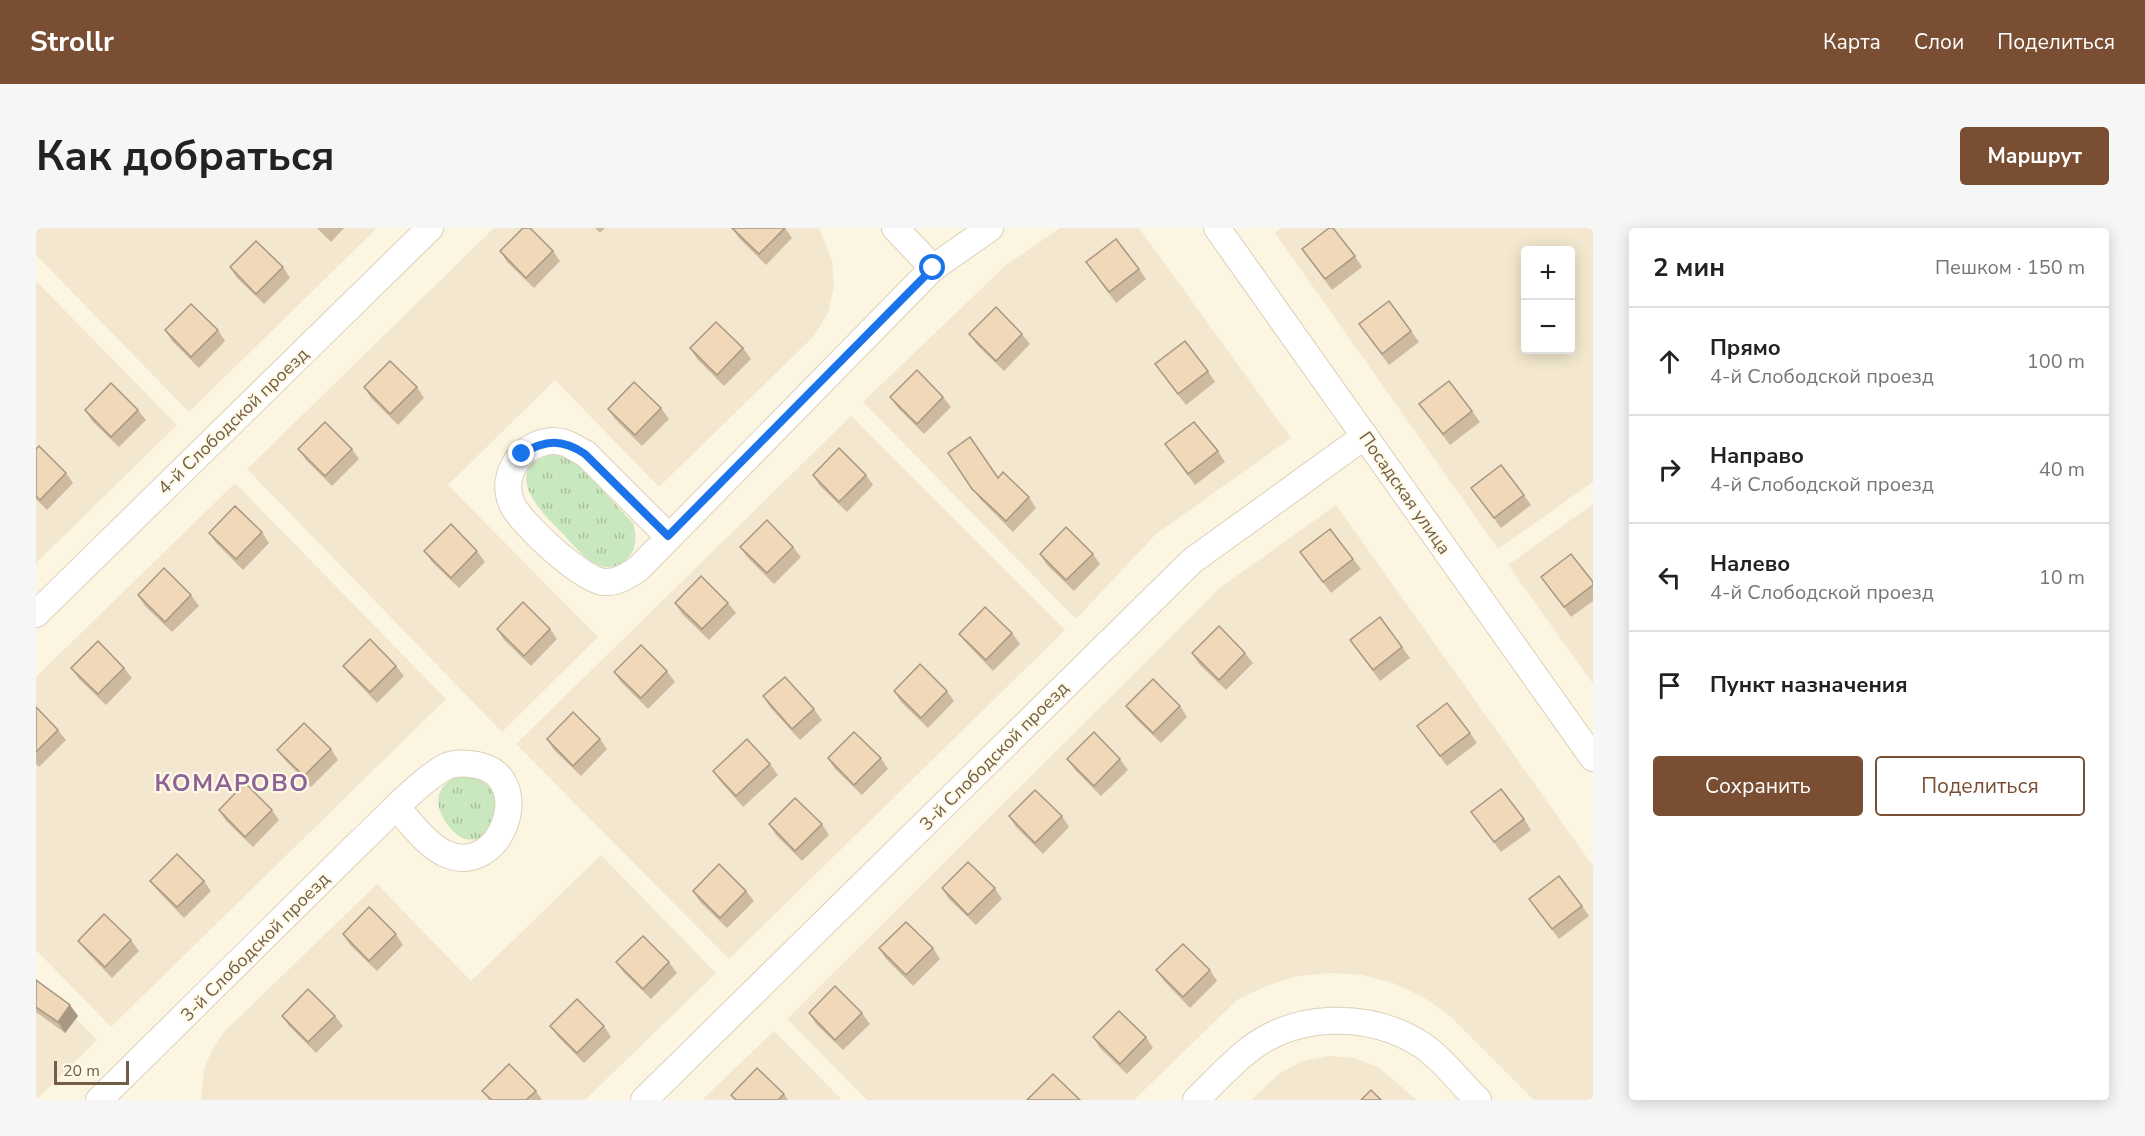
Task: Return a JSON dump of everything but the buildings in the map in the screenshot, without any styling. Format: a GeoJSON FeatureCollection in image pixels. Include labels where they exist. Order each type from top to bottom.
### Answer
{"type":"FeatureCollection","features":[{"type":"Feature","properties":{"kind":"street","name":"4-й Слободской проезд"},"geometry":{"type":"LineString","coordinates":[[36,614],[430,228]]}},
{"type":"Feature","properties":{"kind":"street"},"geometry":{"type":"LineString","coordinates":[[895,228],[933,268]]}},
{"type":"Feature","properties":{"kind":"street"},"geometry":{"type":"LineString","coordinates":[[668,536],[585,454],[571,444],[554,441],[536,444],[522,454],[512,469],[508,486],[512,503],[521,518],[574,569],[588,579],[606,582],[623,579],[638,569],[933,268],[990,228]]}},
{"type":"Feature","properties":{"kind":"street","name":"Посадская улица"},"geometry":{"type":"LineString","coordinates":[[1217,228],[1593,758]]}},
{"type":"Feature","properties":{"kind":"street","name":"3-й Слободской проезд"},"geometry":{"type":"LineString","coordinates":[[644,1100],[1192,561],[1365,436]]}},
{"type":"Feature","properties":{"kind":"street","name":"3-й Слободской проезд"},"geometry":{"type":"LineString","coordinates":[[113,1096],[397,808]]}},
{"type":"Feature","properties":{"kind":"street"},"geometry":{"type":"LineString","coordinates":[[1196,1100],[1247,1051],[1269,1037],[1295,1027],[1321,1021],[1348,1020],[1375,1024],[1401,1033],[1424,1046],[1478,1100]]}},
{"type":"Feature","properties":{"kind":"shaded area"},"geometry":{"type":"Polygon","coordinates":[[[36,228],[377,228],[189,412],[36,255],[36,228]]]}},
{"type":"Feature","properties":{"kind":"shaded area"},"geometry":{"type":"Polygon","coordinates":[[[494,228],[819,228],[832,260],[834,287],[828,313],[814,336],[659,487],[555,380],[448,485],[598,637],[502,732],[247,469],[494,228]]]}},
{"type":"Feature","properties":{"kind":"shaded area"},"geometry":{"type":"Polygon","coordinates":[[[1060,228],[1139,228],[1291,438],[1156,534],[1076,619],[863,402],[1006,265],[1060,228]]]}},
{"type":"Feature","properties":{"kind":"shaded area"},"geometry":{"type":"Polygon","coordinates":[[[1282,228],[1593,228],[1593,482],[1498,549],[1275,233],[1282,228]]]}},
{"type":"Feature","properties":{"kind":"shaded area"},"geometry":{"type":"Polygon","coordinates":[[[36,281],[177,425],[36,563],[36,281]]]}},
{"type":"Feature","properties":{"kind":"shaded area"},"geometry":{"type":"Polygon","coordinates":[[[851,416],[1065,630],[729,959],[516,744],[851,416]]]}},
{"type":"Feature","properties":{"kind":"shaded area"},"geometry":{"type":"Polygon","coordinates":[[[235,483],[446,699],[111,1027],[36,950],[36,677],[235,483]]]}},
{"type":"Feature","properties":{"kind":"shaded area"},"geometry":{"type":"Polygon","coordinates":[[[1593,504],[1593,684],[1508,565],[1593,504]]]}},
{"type":"Feature","properties":{"kind":"shaded area"},"geometry":{"type":"Polygon","coordinates":[[[1336,505],[1593,866],[1593,1100],[1534,1100],[1449,1015],[1423,997],[1393,983],[1362,975],[1330,973],[1297,976],[1266,986],[1237,1000],[1134,1100],[867,1100],[787,1019],[1221,587],[1336,505]]]}},
{"type":"Feature","properties":{"kind":"shaded area"},"geometry":{"type":"Polygon","coordinates":[[[601,855],[716,973],[585,1100],[201,1100],[204,1069],[212,1050],[224,1032],[377,884],[471,981],[601,855]]]}},
{"type":"Feature","properties":{"kind":"shaded area"},"geometry":{"type":"Polygon","coordinates":[[[36,978],[97,1040],[36,1100],[36,978]]]}},
{"type":"Feature","properties":{"kind":"shaded area"},"geometry":{"type":"Polygon","coordinates":[[[774,1031],[842,1100],[702,1100],[774,1031]]]}},
{"type":"Feature","properties":{"kind":"shaded area"},"geometry":{"type":"Polygon","coordinates":[[[1328,1056],[1354,1058],[1378,1067],[1417,1100],[1251,1100],[1280,1073],[1303,1061],[1328,1056]]]}},
{"type":"Feature","properties":{"kind":"green space"},"geometry":{"type":"Polygon","coordinates":[[[553,454],[575,461],[633,523],[635,545],[623,563],[606,567],[595,564],[580,552],[536,503],[526,480],[528,470],[537,461],[553,454]]]}},
{"type":"Feature","properties":{"kind":"green space"},"geometry":{"type":"Polygon","coordinates":[[[462,773],[479,778],[491,787],[502,808],[503,817],[479,840],[465,839],[453,831],[444,819],[439,805],[438,798],[442,789],[449,781],[462,773]]]}},
{"type":"Feature","properties":{"kind":"district","name":"КОМАРОВО"},"geometry":{"type":"Point","coordinates":[232,783]}},
{"type":"Feature","properties":{"kind":"route"},"geometry":{"type":"LineString","coordinates":[[522,454],[536,444],[554,441],[571,444],[585,454],[668,536],[933,268]]}}]}
